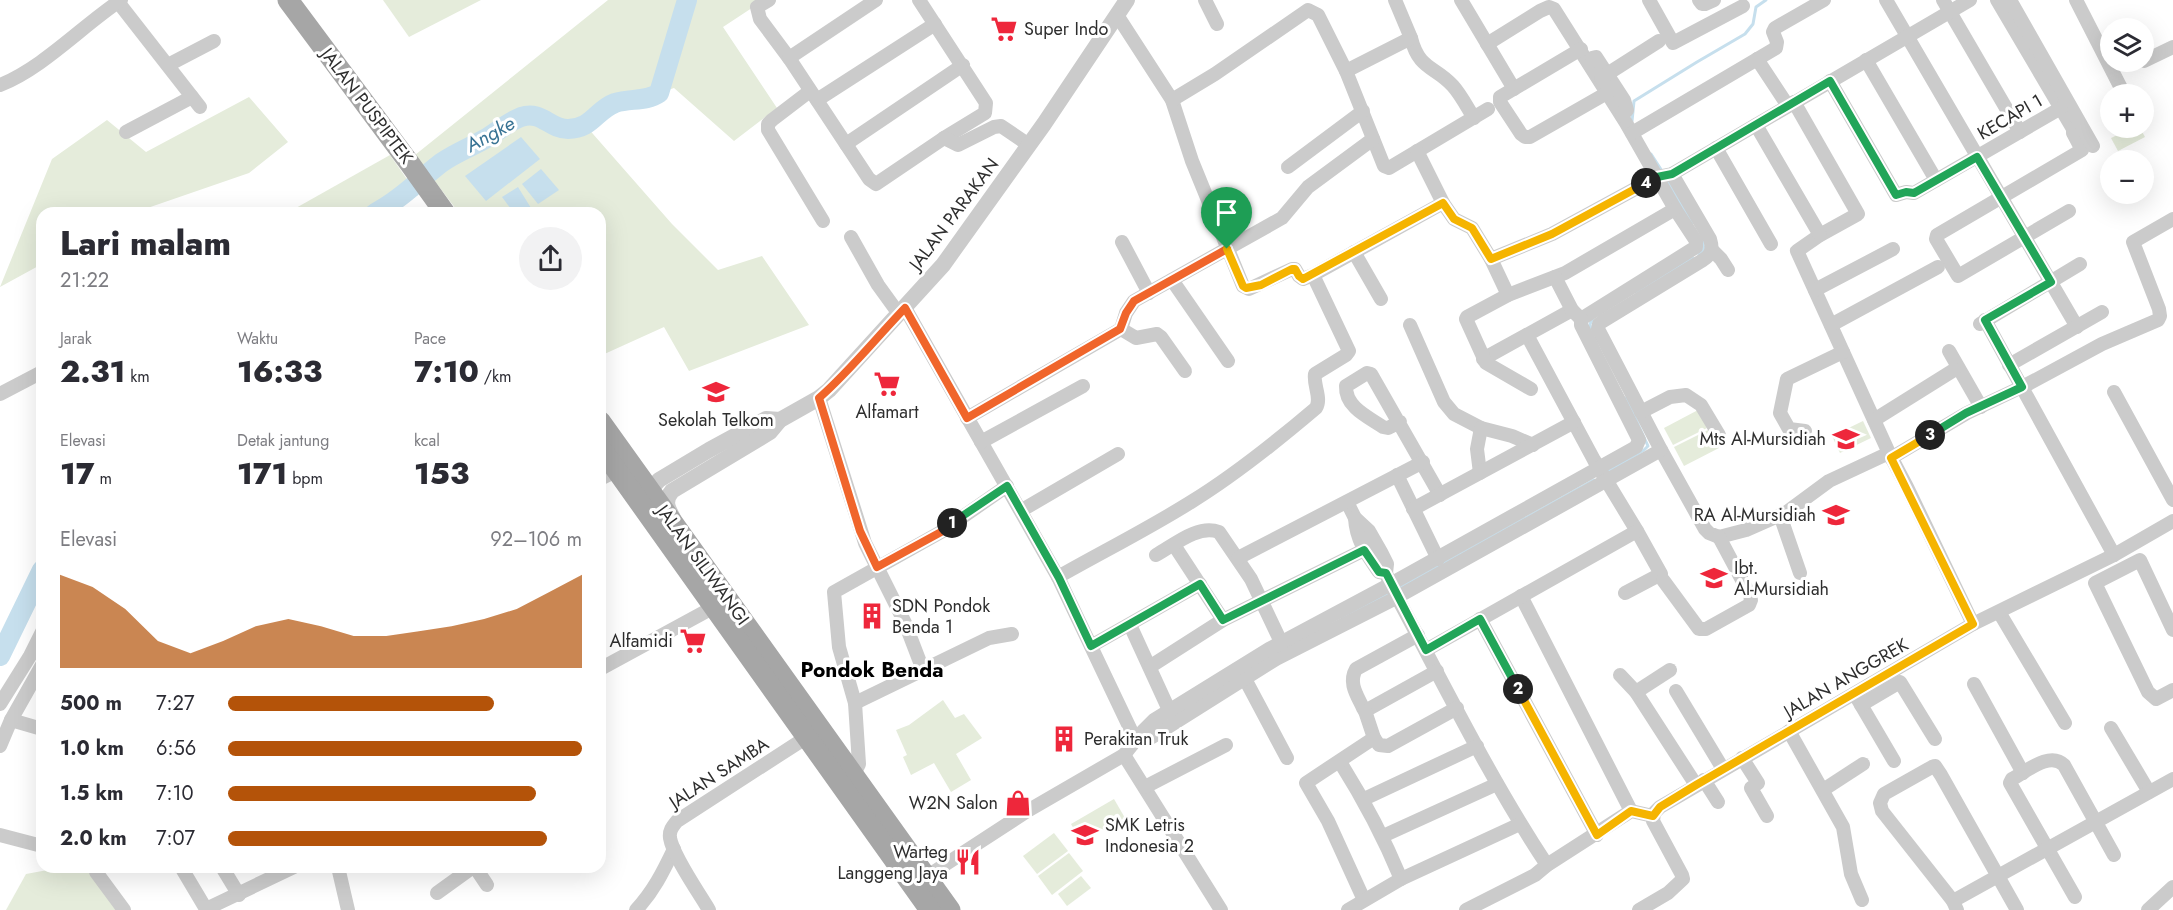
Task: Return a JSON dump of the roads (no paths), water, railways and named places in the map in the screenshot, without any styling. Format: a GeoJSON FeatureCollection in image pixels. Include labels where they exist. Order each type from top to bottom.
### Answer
{"type":"FeatureCollection","features":[{"type":"Feature","properties":{"kind":"main road","name":"JALAN PUSPIPTEK"},"geometry":{"type":"LineString","coordinates":[[288,0],[440,207]]}},
{"type":"Feature","properties":{"kind":"main road"},"geometry":{"type":"LineString","coordinates":[[606,431],[646,499]]}},
{"type":"Feature","properties":{"kind":"main road"},"geometry":{"type":"LineString","coordinates":[[608,475],[646,499]]}},
{"type":"Feature","properties":{"kind":"main road","name":"JALAN SILIWANGI"},"geometry":{"type":"LineString","coordinates":[[646,499],[685,541],[950,910]]}},
{"type":"Feature","properties":{"kind":"main road","name":"JALAN SILIWANGI"},"geometry":{"type":"LineString","coordinates":[[646,499],[714,607],[930,910]]}},
{"type":"Feature","properties":{"kind":"street"},"geometry":{"type":"LineString","coordinates":[[769,0],[757,8],[760,20],[789,58],[869,179],[876,184],[985,113],[987,109],[986,103],[963,65],[919,0]]}},
{"type":"Feature","properties":{"kind":"street"},"geometry":{"type":"LineString","coordinates":[[789,58],[876,0]]}},
{"type":"Feature","properties":{"kind":"street","name":"JALAN PARAKAN"},"geometry":{"type":"LineString","coordinates":[[646,499],[659,480],[770,432],[780,420],[819,398],[839,380],[943,265],[1029,145],[1127,0]]}},
{"type":"Feature","properties":{"kind":"street"},"geometry":{"type":"LineString","coordinates":[[1205,0],[1217,24]]}},
{"type":"Feature","properties":{"kind":"street"},"geometry":{"type":"LineString","coordinates":[[1395,0],[1417,57],[1452,85],[1474,118]]}},
{"type":"Feature","properties":{"kind":"street"},"geometry":{"type":"LineString","coordinates":[[1462,0],[1514,89]]}},
{"type":"Feature","properties":{"kind":"street"},"geometry":{"type":"LineString","coordinates":[[1649,0],[1673,43],[1743,6]]}},
{"type":"Feature","properties":{"kind":"street"},"geometry":{"type":"LineString","coordinates":[[1699,0],[1705,4],[1715,0],[1725,15]]}},
{"type":"Feature","properties":{"kind":"street"},"geometry":{"type":"LineString","coordinates":[[1632,133],[1777,46],[1773,32],[1775,28],[1824,0]]}},
{"type":"Feature","properties":{"kind":"street"},"geometry":{"type":"LineString","coordinates":[[1886,0],[2077,327]]}},
{"type":"Feature","properties":{"kind":"street"},"geometry":{"type":"LineString","coordinates":[[1491,259],[1552,234],[1716,148],[1906,36],[1946,6],[1970,0]]}},
{"type":"Feature","properties":{"kind":"street"},"geometry":{"type":"LineString","coordinates":[[1997,0],[2061,108],[2082,150],[1936,236],[1945,257],[1958,276],[2069,212]]}},
{"type":"Feature","properties":{"kind":"street"},"geometry":{"type":"LineString","coordinates":[[2010,0],[2093,146]]}},
{"type":"Feature","properties":{"kind":"street"},"geometry":{"type":"LineString","coordinates":[[2076,0],[2119,84]]}},
{"type":"Feature","properties":{"kind":"street"},"geometry":{"type":"LineString","coordinates":[[0,84],[18,77],[119,1],[196,102],[126,132]]}},
{"type":"Feature","properties":{"kind":"street"},"geometry":{"type":"LineString","coordinates":[[1946,6],[2020,132]]}},
{"type":"Feature","properties":{"kind":"street"},"geometry":{"type":"LineString","coordinates":[[1487,44],[1549,7],[1554,9],[1584,55],[1626,106],[1627,110],[1622,116]]}},
{"type":"Feature","properties":{"kind":"street"},"geometry":{"type":"LineString","coordinates":[[1172,100],[1215,74],[1308,10],[1318,15],[1346,71],[1384,166],[1389,168],[1488,109]]}},
{"type":"Feature","properties":{"kind":"street"},"geometry":{"type":"LineString","coordinates":[[1117,15],[1172,100],[1192,161],[1243,286],[1249,289],[1255,287],[1292,269],[1295,269],[1303,279],[1313,275],[1443,203]]}},
{"type":"Feature","properties":{"kind":"street"},"geometry":{"type":"LineString","coordinates":[[823,221],[768,130],[768,124],[935,24]]}},
{"type":"Feature","properties":{"kind":"street"},"geometry":{"type":"LineString","coordinates":[[1346,71],[1411,38]]}},
{"type":"Feature","properties":{"kind":"street"},"geometry":{"type":"LineString","coordinates":[[168,65],[214,41]]}},
{"type":"Feature","properties":{"kind":"street"},"geometry":{"type":"LineString","coordinates":[[1603,77],[1659,41]]}},
{"type":"Feature","properties":{"kind":"street"},"geometry":{"type":"LineString","coordinates":[[2154,56],[2173,47]]}},
{"type":"Feature","properties":{"kind":"street"},"geometry":{"type":"LineString","coordinates":[[1584,55],[1514,89],[1500,97],[1500,102],[1525,137],[1530,137],[1607,93]]}},
{"type":"Feature","properties":{"kind":"street"},"geometry":{"type":"LineString","coordinates":[[1757,59],[1791,104],[1858,214],[1797,251],[1890,455],[1973,624]]}},
{"type":"Feature","properties":{"kind":"street"},"geometry":{"type":"LineString","coordinates":[[1866,60],[1936,180]]}},
{"type":"Feature","properties":{"kind":"street"},"geometry":{"type":"LineString","coordinates":[[846,144],[963,65]]}},
{"type":"Feature","properties":{"kind":"street"},"geometry":{"type":"LineString","coordinates":[[1603,77],[1607,93],[1632,133],[1708,236],[1712,250],[1728,270]]}},
{"type":"Feature","properties":{"kind":"street","name":"KECAPI 1"},"geometry":{"type":"LineString","coordinates":[[1830,81],[1896,195],[1906,192],[1914,193],[2061,108]]}},
{"type":"Feature","properties":{"kind":"street"},"geometry":{"type":"LineString","coordinates":[[1288,167],[1363,111]]}},
{"type":"Feature","properties":{"kind":"street"},"geometry":{"type":"LineString","coordinates":[[1756,124],[1820,235]]}},
{"type":"Feature","properties":{"kind":"street"},"geometry":{"type":"LineString","coordinates":[[944,138],[958,145],[994,127],[1001,126],[1029,145]]}},
{"type":"Feature","properties":{"kind":"street"},"geometry":{"type":"LineString","coordinates":[[967,418],[1120,329],[1134,301],[1282,218],[1308,187],[1373,139]]}},
{"type":"Feature","properties":{"kind":"street"},"geometry":{"type":"LineString","coordinates":[[1716,148],[1772,244]]}},
{"type":"Feature","properties":{"kind":"street"},"geometry":{"type":"LineString","coordinates":[[1417,151],[1443,203],[1454,219],[1472,228],[1491,259],[1508,295]]}},
{"type":"Feature","properties":{"kind":"street"},"geometry":{"type":"LineString","coordinates":[[1484,358],[1527,335],[1577,315],[1696,247],[1696,241],[1675,209],[1664,175]]}},
{"type":"Feature","properties":{"kind":"street"},"geometry":{"type":"LineString","coordinates":[[1531,389],[1488,365],[1467,317],[1508,295],[1555,277],[1675,209]]}},
{"type":"Feature","properties":{"kind":"street"},"geometry":{"type":"LineString","coordinates":[[1712,250],[1703,260],[1598,325],[1599,332],[1705,529],[1719,537],[1731,535],[1780,515],[1795,507],[1829,481],[1890,455],[2102,344],[2159,318],[2160,309],[2133,242],[2173,219]]}},
{"type":"Feature","properties":{"kind":"street"},"geometry":{"type":"LineString","coordinates":[[851,237],[878,285],[902,311],[1022,510],[1059,578],[1136,741]]}},
{"type":"Feature","properties":{"kind":"street"},"geometry":{"type":"LineString","coordinates":[[1122,242],[1149,293]]}},
{"type":"Feature","properties":{"kind":"street"},"geometry":{"type":"LineString","coordinates":[[1815,290],[1893,249]]}},
{"type":"Feature","properties":{"kind":"street"},"geometry":{"type":"LineString","coordinates":[[1354,252],[1381,299]]}},
{"type":"Feature","properties":{"kind":"street"},"geometry":{"type":"LineString","coordinates":[[2080,264],[1982,322],[2022,387],[2111,556],[2115,573]]}},
{"type":"Feature","properties":{"kind":"street"},"geometry":{"type":"LineString","coordinates":[[1831,325],[1938,267]]}},
{"type":"Feature","properties":{"kind":"street"},"geometry":{"type":"LineString","coordinates":[[1059,578],[1191,502],[1266,449],[1316,408],[1318,403],[1315,374],[1349,351],[1313,275]]}},
{"type":"Feature","properties":{"kind":"street"},"geometry":{"type":"LineString","coordinates":[[1136,741],[1152,737],[1245,679],[1275,650],[1397,597],[1602,474],[1636,447],[1639,440],[1577,315],[1555,277]]}},
{"type":"Feature","properties":{"kind":"street"},"geometry":{"type":"LineString","coordinates":[[1172,280],[1228,361]]}},
{"type":"Feature","properties":{"kind":"street"},"geometry":{"type":"LineString","coordinates":[[2010,365],[2102,312]]}},
{"type":"Feature","properties":{"kind":"street"},"geometry":{"type":"LineString","coordinates":[[1410,325],[1444,402],[1454,414],[1481,428],[1512,436],[1533,445]]}},
{"type":"Feature","properties":{"kind":"street"},"geometry":{"type":"LineString","coordinates":[[1120,329],[1136,338],[1157,334],[1185,371]]}},
{"type":"Feature","properties":{"kind":"street"},"geometry":{"type":"LineString","coordinates":[[1527,335],[1602,474],[1660,574],[1625,593]]}},
{"type":"Feature","properties":{"kind":"street"},"geometry":{"type":"LineString","coordinates":[[1949,351],[1981,406]]}},
{"type":"Feature","properties":{"kind":"street"},"geometry":{"type":"LineString","coordinates":[[1805,431],[1789,429],[1779,413],[1787,379],[1843,352]]}},
{"type":"Feature","properties":{"kind":"street"},"geometry":{"type":"LineString","coordinates":[[1874,420],[1954,370]]}},
{"type":"Feature","properties":{"kind":"street"},"geometry":{"type":"LineString","coordinates":[[0,394],[36,375]]}},
{"type":"Feature","properties":{"kind":"street"},"geometry":{"type":"LineString","coordinates":[[981,442],[1083,386]]}},
{"type":"Feature","properties":{"kind":"street"},"geometry":{"type":"LineString","coordinates":[[2114,392],[2173,500]]}},
{"type":"Feature","properties":{"kind":"street"},"geometry":{"type":"LineString","coordinates":[[1641,412],[1670,397],[1686,395],[1701,405],[1719,435]]}},
{"type":"Feature","properties":{"kind":"street"},"geometry":{"type":"LineString","coordinates":[[819,398],[860,531],[905,623],[923,670]]}},
{"type":"Feature","properties":{"kind":"street"},"geometry":{"type":"LineString","coordinates":[[1400,422],[1440,495]]}},
{"type":"Feature","properties":{"kind":"street"},"geometry":{"type":"LineString","coordinates":[[1413,509],[1574,422]]}},
{"type":"Feature","properties":{"kind":"street"},"geometry":{"type":"LineString","coordinates":[[1480,473],[1477,449],[1481,428]]}},
{"type":"Feature","properties":{"kind":"street"},"geometry":{"type":"LineString","coordinates":[[926,877],[1029,810],[1124,755],[1143,730],[1169,710],[1275,650],[1388,579],[1438,559],[1602,474],[1661,450]]}},
{"type":"Feature","properties":{"kind":"street"},"geometry":{"type":"LineString","coordinates":[[1022,510],[1118,454]]}},
{"type":"Feature","properties":{"kind":"street","name":"JALAN PARAKAN"},"geometry":{"type":"LineString","coordinates":[[685,541],[666,506],[667,497],[713,456]]}},
{"type":"Feature","properties":{"kind":"street"},"geometry":{"type":"LineString","coordinates":[[1238,558],[1423,462]]}},
{"type":"Feature","properties":{"kind":"street"},"geometry":{"type":"LineString","coordinates":[[1397,476],[1438,559]]}},
{"type":"Feature","properties":{"kind":"street"},"geometry":{"type":"LineString","coordinates":[[853,776],[859,764],[855,703],[839,647],[834,592],[941,532],[1007,486]]}},
{"type":"Feature","properties":{"kind":"street"},"geometry":{"type":"LineString","coordinates":[[1347,502],[1355,518],[1369,531],[1375,541],[1387,564],[1388,579],[1397,597],[1497,784],[1547,865]]}},
{"type":"Feature","properties":{"kind":"street"},"geometry":{"type":"LineString","coordinates":[[1780,515],[1800,573]]}},
{"type":"Feature","properties":{"kind":"street"},"geometry":{"type":"LineString","coordinates":[[1355,518],[1355,532],[1364,550],[1379,572],[1388,579]]}},
{"type":"Feature","properties":{"kind":"street","name":"JALAN ANGGREK"},"geometry":{"type":"LineString","coordinates":[[1653,816],[1660,807],[1789,731],[1857,699],[1973,624],[2111,556],[2173,521]]}},
{"type":"Feature","properties":{"kind":"street"},"geometry":{"type":"LineString","coordinates":[[1156,555],[1191,535],[1212,529],[1219,532],[1238,558],[1261,600],[1275,650]]}},
{"type":"Feature","properties":{"kind":"street"},"geometry":{"type":"LineString","coordinates":[[1426,650],[1637,531]]}},
{"type":"Feature","properties":{"kind":"street"},"geometry":{"type":"LineString","coordinates":[[1664,580],[1699,629],[1706,629],[1749,605],[1750,595],[1719,537]]}},
{"type":"Feature","properties":{"kind":"street"},"geometry":{"type":"LineString","coordinates":[[1174,545],[1223,620]]}},
{"type":"Feature","properties":{"kind":"street"},"geometry":{"type":"LineString","coordinates":[[1151,666],[1223,620],[1364,550]]}},
{"type":"Feature","properties":{"kind":"street"},"geometry":{"type":"LineString","coordinates":[[2173,630],[2140,560],[2095,582],[2148,692],[2156,699],[2173,690]]}},
{"type":"Feature","properties":{"kind":"street"},"geometry":{"type":"LineString","coordinates":[[1091,646],[1200,584]]}},
{"type":"Feature","properties":{"kind":"street"},"geometry":{"type":"LineString","coordinates":[[1521,596],[1631,811]]}},
{"type":"Feature","properties":{"kind":"street"},"geometry":{"type":"LineString","coordinates":[[606,666],[714,607]]}},
{"type":"Feature","properties":{"kind":"street"},"geometry":{"type":"LineString","coordinates":[[1999,612],[2065,723]]}},
{"type":"Feature","properties":{"kind":"street"},"geometry":{"type":"LineString","coordinates":[[1480,619],[1597,835]]}},
{"type":"Feature","properties":{"kind":"street"},"geometry":{"type":"LineString","coordinates":[[1130,625],[1151,666],[1169,710]]}},
{"type":"Feature","properties":{"kind":"street"},"geometry":{"type":"LineString","coordinates":[[855,703],[989,638],[1012,634]]}},
{"type":"Feature","properties":{"kind":"street"},"geometry":{"type":"LineString","coordinates":[[1418,635],[1356,669],[1352,676],[1354,690],[1365,711],[1374,738],[1379,745],[1388,746],[1457,708]]}},
{"type":"Feature","properties":{"kind":"street"},"geometry":{"type":"LineString","coordinates":[[0,704],[36,644]]}},
{"type":"Feature","properties":{"kind":"street"},"geometry":{"type":"LineString","coordinates":[[1636,692],[1670,670]]}},
{"type":"Feature","properties":{"kind":"street"},"geometry":{"type":"LineString","coordinates":[[1365,711],[1437,671]]}},
{"type":"Feature","properties":{"kind":"street"},"geometry":{"type":"LineString","coordinates":[[1620,675],[1636,692],[1700,783],[1718,802]]}},
{"type":"Feature","properties":{"kind":"street"},"geometry":{"type":"LineString","coordinates":[[1245,679],[1287,758]]}},
{"type":"Feature","properties":{"kind":"street"},"geometry":{"type":"LineString","coordinates":[[0,746],[11,720],[36,682]]}},
{"type":"Feature","properties":{"kind":"street"},"geometry":{"type":"LineString","coordinates":[[1894,761],[1857,699],[1900,682],[1935,739]]}},
{"type":"Feature","properties":{"kind":"street"},"geometry":{"type":"LineString","coordinates":[[1974,684],[2023,773]]}},
{"type":"Feature","properties":{"kind":"street"},"geometry":{"type":"LineString","coordinates":[[1676,691],[1723,769]]}},
{"type":"Feature","properties":{"kind":"street"},"geometry":{"type":"LineString","coordinates":[[11,720],[36,727]]}},
{"type":"Feature","properties":{"kind":"street"},"geometry":{"type":"LineString","coordinates":[[2111,728],[2149,792]]}},
{"type":"Feature","properties":{"kind":"street"},"geometry":{"type":"LineString","coordinates":[[1789,731],[1842,827],[1851,874],[1862,900]]}},
{"type":"Feature","properties":{"kind":"street","name":"JALAN SAMBA"},"geometry":{"type":"LineString","coordinates":[[636,910],[655,887],[674,849],[670,837],[671,828],[677,821],[807,737]]}},
{"type":"Feature","properties":{"kind":"street"},"geometry":{"type":"LineString","coordinates":[[1364,900],[1328,821],[1306,783],[1374,738]]}},
{"type":"Feature","properties":{"kind":"street"},"geometry":{"type":"LineString","coordinates":[[1145,787],[1226,744]]}},
{"type":"Feature","properties":{"kind":"street"},"geometry":{"type":"LineString","coordinates":[[1364,799],[1477,746]]}},
{"type":"Feature","properties":{"kind":"street"},"geometry":{"type":"LineString","coordinates":[[1124,755],[1221,910]]}},
{"type":"Feature","properties":{"kind":"street"},"geometry":{"type":"LineString","coordinates":[[1742,758],[1758,783],[1751,788],[1767,816]]}},
{"type":"Feature","properties":{"kind":"street"},"geometry":{"type":"LineString","coordinates":[[2075,897],[2010,783],[2012,779],[2050,759],[2059,760],[2097,821],[2114,855]]}},
{"type":"Feature","properties":{"kind":"street"},"geometry":{"type":"LineString","coordinates":[[1340,762],[1364,799],[1401,879]]}},
{"type":"Feature","properties":{"kind":"street"},"geometry":{"type":"LineString","coordinates":[[1823,790],[1863,764]]}},
{"type":"Feature","properties":{"kind":"street"},"geometry":{"type":"LineString","coordinates":[[2017,910],[1998,876],[1941,775],[1935,766],[1884,794],[1880,803],[1882,811],[1955,907],[1998,876],[2173,779]]}},
{"type":"Feature","properties":{"kind":"street"},"geometry":{"type":"LineString","coordinates":[[1383,836],[1497,784]]}},
{"type":"Feature","properties":{"kind":"street"},"geometry":{"type":"LineString","coordinates":[[1466,910],[1535,875],[1631,811],[1653,816],[1655,825],[1683,879],[1668,893],[1639,910]]}},
{"type":"Feature","properties":{"kind":"street"},"geometry":{"type":"LineString","coordinates":[[1348,910],[1401,879],[1520,824]]}},
{"type":"Feature","properties":{"kind":"street"},"geometry":{"type":"LineString","coordinates":[[0,835],[36,844]]}},
{"type":"Feature","properties":{"kind":"street"},"geometry":{"type":"LineString","coordinates":[[674,849],[710,910]]}},
{"type":"Feature","properties":{"kind":"street"},"geometry":{"type":"LineString","coordinates":[[97,873],[124,910]]}},
{"type":"Feature","properties":{"kind":"street"},"geometry":{"type":"LineString","coordinates":[[185,873],[206,909],[282,873]]}},
{"type":"Feature","properties":{"kind":"street"},"geometry":{"type":"LineString","coordinates":[[226,873],[239,894]]}},
{"type":"Feature","properties":{"kind":"street"},"geometry":{"type":"LineString","coordinates":[[339,873],[348,910]]}},
{"type":"Feature","properties":{"kind":"street"},"geometry":{"type":"LineString","coordinates":[[437,893],[465,873]]}},
{"type":"Feature","properties":{"kind":"street"},"geometry":{"type":"LineString","coordinates":[[478,873],[487,885]]}},
{"type":"Feature","properties":{"kind":"street"},"geometry":{"type":"LineString","coordinates":[[2148,910],[2173,887]]}},
{"type":"Feature","properties":{"kind":"water"},"geometry":{"type":"Polygon","coordinates":[[[521,137],[540,159],[486,201],[465,176],[521,137]]]}},
{"type":"Feature","properties":{"kind":"water"},"geometry":{"type":"Polygon","coordinates":[[[541,169],[559,190],[538,204],[522,184],[541,169]]]}},
{"type":"Feature","properties":{"kind":"water"},"geometry":{"type":"Polygon","coordinates":[[[518,187],[530,207],[510,207],[502,197],[518,187]]]}},
{"type":"Feature","properties":{"kind":"waterway","name":"Angke"},"geometry":{"type":"LineString","coordinates":[[385,207],[446,159],[521,117],[535,116],[561,128],[576,128],[588,123],[615,103],[649,98],[659,93],[687,0]]}},
{"type":"Feature","properties":{"kind":"waterway"},"geometry":{"type":"LineString","coordinates":[[1632,121],[1634,101],[1745,34],[1753,24],[1756,7],[1766,0]]}},
{"type":"Feature","properties":{"kind":"waterway"},"geometry":{"type":"LineString","coordinates":[[1651,154],[1662,171]]}},
{"type":"Feature","properties":{"kind":"waterway"},"geometry":{"type":"LineString","coordinates":[[1667,180],[1692,223]]}},
{"type":"Feature","properties":{"kind":"waterway"},"geometry":{"type":"LineString","coordinates":[[1699,255],[1704,249],[1702,239]]}},
{"type":"Feature","properties":{"kind":"waterway"},"geometry":{"type":"LineString","coordinates":[[1637,292],[1693,258]]}},
{"type":"Feature","properties":{"kind":"waterway"},"geometry":{"type":"LineString","coordinates":[[1591,331],[1590,324],[1593,318]]}},
{"type":"Feature","properties":{"kind":"waterway"},"geometry":{"type":"LineString","coordinates":[[1607,472],[1648,446],[1626,398]]}},
{"type":"Feature","properties":{"kind":"waterway"},"geometry":{"type":"LineString","coordinates":[[1398,589],[1594,480]]}},
{"type":"Feature","properties":{"kind":"waterway","name":"Angke"},"geometry":{"type":"LineString","coordinates":[[0,656],[36,582]]}},
{"type":"Feature","properties":{"kind":"waterway"},"geometry":{"type":"LineString","coordinates":[[1342,618],[1389,593]]}},
{"type":"Feature","properties":{"kind":"place","name":"Super Indo"},"geometry":{"type":"Point","coordinates":[1004,29]}},
{"type":"Feature","properties":{"kind":"place","name":"Alfamart"},"geometry":{"type":"Point","coordinates":[887,384]}},
{"type":"Feature","properties":{"kind":"place","name":"Sekolah Telkom"},"geometry":{"type":"Point","coordinates":[716,392]}},
{"type":"Feature","properties":{"kind":"place","name":"Mts Al-Mursidiah"},"geometry":{"type":"Point","coordinates":[1846,439]}},
{"type":"Feature","properties":{"kind":"place","name":"RA Al-Mursidiah"},"geometry":{"type":"Point","coordinates":[1836,515]}},
{"type":"Feature","properties":{"kind":"place","name":"Ibt. Al-Mursidiah"},"geometry":{"type":"Point","coordinates":[1714,578]}},
{"type":"Feature","properties":{"kind":"place","name":"SDN Pondok Benda 1"},"geometry":{"type":"Point","coordinates":[872,616]}},
{"type":"Feature","properties":{"kind":"place","name":"Alfamidi"},"geometry":{"type":"Point","coordinates":[693,641]}},
{"type":"Feature","properties":{"kind":"place","name":"Perakitan Truk"},"geometry":{"type":"Point","coordinates":[1064,739]}},
{"type":"Feature","properties":{"kind":"place","name":"W2N Salon"},"geometry":{"type":"Point","coordinates":[1018,803]}},
{"type":"Feature","properties":{"kind":"place","name":"SMK Letris Indonesia 2"},"geometry":{"type":"Point","coordinates":[1085,835]}},
{"type":"Feature","properties":{"kind":"place","name":"Warteg Langgeng Jaya"},"geometry":{"type":"Point","coordinates":[968,862]}},
{"type":"Feature","properties":{"kind":"district","name":"Pondok Benda"},"geometry":{"type":"Point","coordinates":[872,670]}}]}
